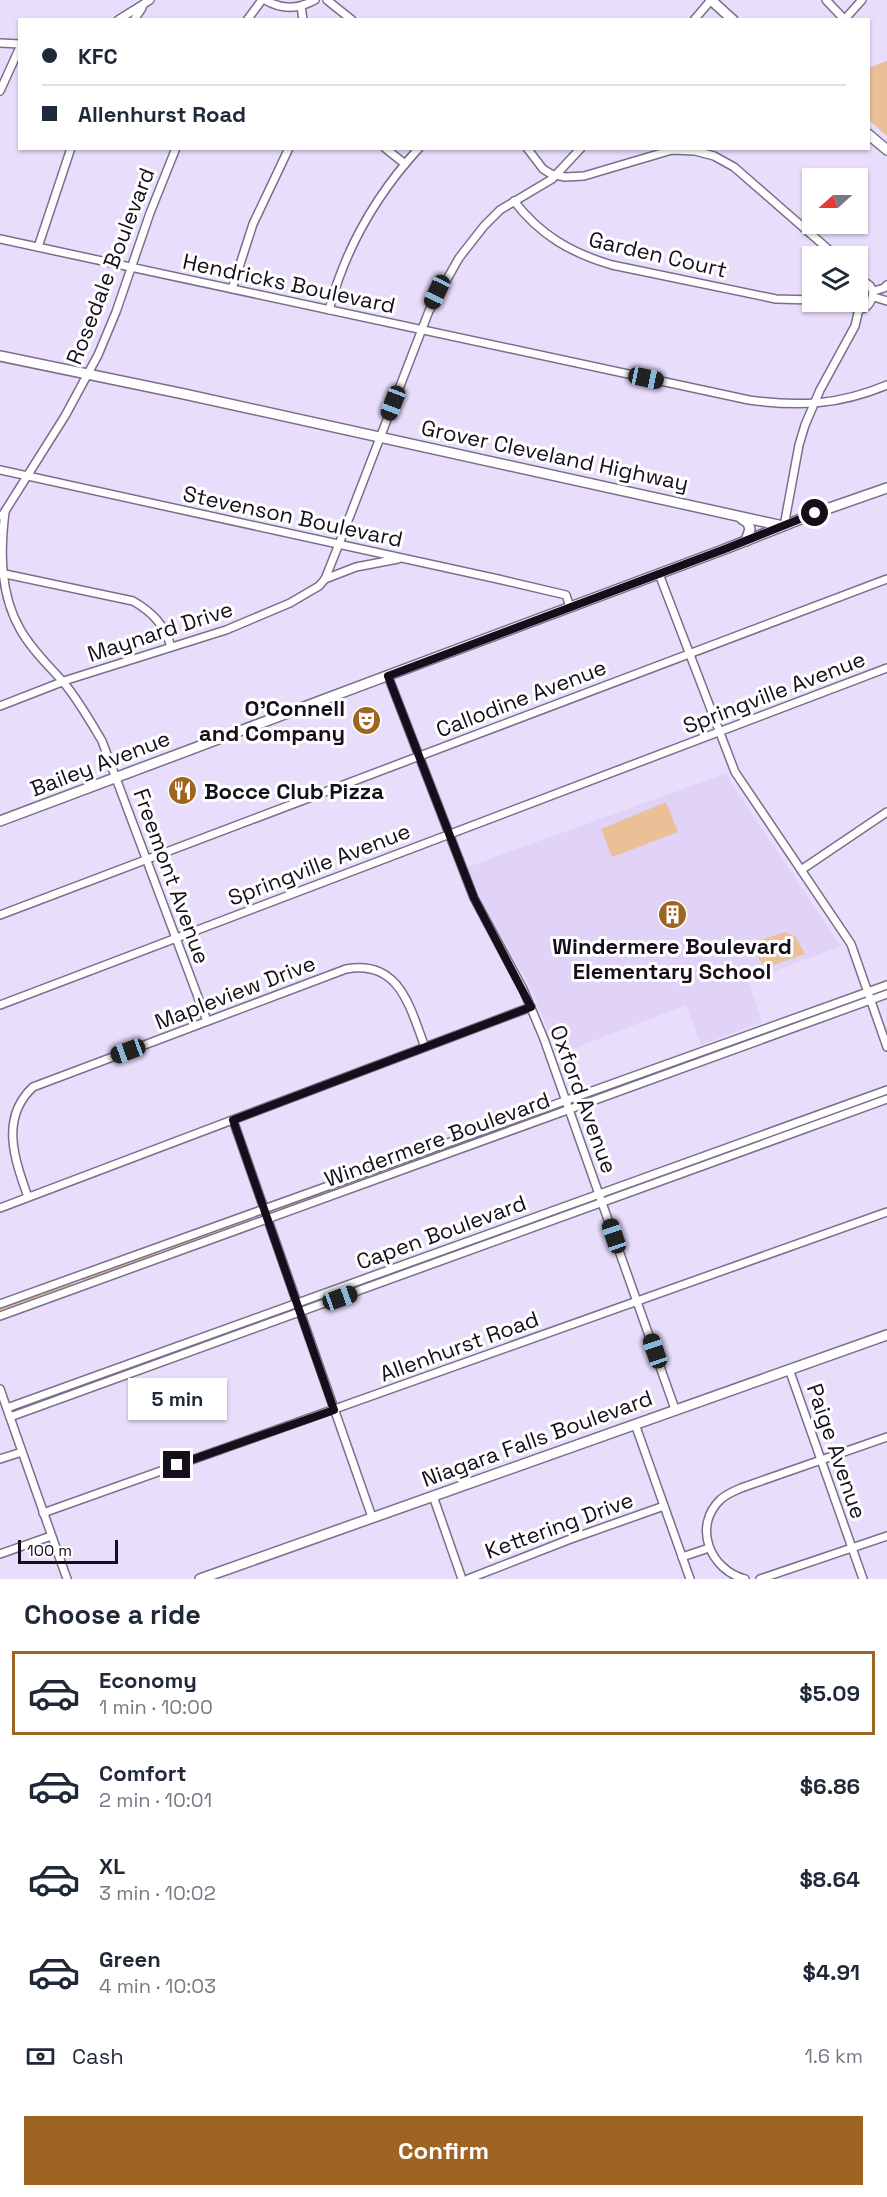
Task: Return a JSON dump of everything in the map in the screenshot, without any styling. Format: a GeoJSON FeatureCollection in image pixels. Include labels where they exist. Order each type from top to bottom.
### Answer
{"type":"FeatureCollection","features":[{"type":"Feature","properties":{"kind":"main road"},"geometry":{"type":"LineString","coordinates":[[711,0],[731,18]]}},
{"type":"Feature","properties":{"kind":"main road"},"geometry":{"type":"LineString","coordinates":[[870,136],[887,150]]}},
{"type":"Feature","properties":{"kind":"main road","name":"Grover Cleveland Highway"},"geometry":{"type":"LineString","coordinates":[[0,356],[784,526]]}},
{"type":"Feature","properties":{"kind":"main road","name":"Bailey Avenue"},"geometry":{"type":"LineString","coordinates":[[0,821],[887,488]]}},
{"type":"Feature","properties":{"kind":"main road"},"geometry":{"type":"LineString","coordinates":[[736,515],[749,526],[750,532],[746,541]]}},
{"type":"Feature","properties":{"kind":"main road","name":"Niagara Falls Boulevard"},"geometry":{"type":"LineString","coordinates":[[200,1579],[887,1335]]}},
{"type":"Feature","properties":{"kind":"street"},"geometry":{"type":"LineString","coordinates":[[122,18],[150,0]]}},
{"type":"Feature","properties":{"kind":"street"},"geometry":{"type":"LineString","coordinates":[[250,18],[264,0],[285,8],[301,6],[315,0]]}},
{"type":"Feature","properties":{"kind":"street"},"geometry":{"type":"LineString","coordinates":[[327,0],[350,18]]}},
{"type":"Feature","properties":{"kind":"street"},"geometry":{"type":"LineString","coordinates":[[696,18],[711,0]]}},
{"type":"Feature","properties":{"kind":"street"},"geometry":{"type":"LineString","coordinates":[[826,0],[843,18]]}},
{"type":"Feature","properties":{"kind":"street"},"geometry":{"type":"LineString","coordinates":[[845,18],[856,3],[862,0]]}},
{"type":"Feature","properties":{"kind":"street"},"geometry":{"type":"LineString","coordinates":[[135,18],[143,6]]}},
{"type":"Feature","properties":{"kind":"street"},"geometry":{"type":"LineString","coordinates":[[301,6],[303,18]]}},
{"type":"Feature","properties":{"kind":"street"},"geometry":{"type":"LineString","coordinates":[[0,43],[18,45]]}},
{"type":"Feature","properties":{"kind":"street"},"geometry":{"type":"LineString","coordinates":[[0,91],[18,50]]}},
{"type":"Feature","properties":{"kind":"street"},"geometry":{"type":"LineString","coordinates":[[38,247],[70,150]]}},
{"type":"Feature","properties":{"kind":"street","name":"Rosedale Boulevard"},"geometry":{"type":"LineString","coordinates":[[2,515],[66,416],[88,375],[107,334],[175,150]]}},
{"type":"Feature","properties":{"kind":"street"},"geometry":{"type":"LineString","coordinates":[[232,289],[253,224],[288,150]]}},
{"type":"Feature","properties":{"kind":"street"},"geometry":{"type":"LineString","coordinates":[[388,150],[405,164]]}},
{"type":"Feature","properties":{"kind":"street"},"geometry":{"type":"LineString","coordinates":[[329,310],[345,262],[360,231],[377,201],[417,150]]}},
{"type":"Feature","properties":{"kind":"street"},"geometry":{"type":"LineString","coordinates":[[529,150],[543,169],[556,175],[584,176],[672,150],[706,153],[734,167],[825,246]]}},
{"type":"Feature","properties":{"kind":"street"},"geometry":{"type":"LineString","coordinates":[[325,579],[437,292],[459,258],[498,212],[545,184],[579,150]]}},
{"type":"Feature","properties":{"kind":"street","name":"Garden Court"},"geometry":{"type":"LineString","coordinates":[[514,201],[536,227],[548,237],[587,258],[776,299],[802,300]]}},
{"type":"Feature","properties":{"kind":"street","name":"Hendricks Boulevard"},"geometry":{"type":"LineString","coordinates":[[0,239],[748,400],[813,405],[850,398],[887,384]]}},
{"type":"Feature","properties":{"kind":"street"},"geometry":{"type":"LineString","coordinates":[[868,284],[874,294],[887,301]]}},
{"type":"Feature","properties":{"kind":"street"},"geometry":{"type":"LineString","coordinates":[[868,305],[874,294],[887,285]]}},
{"type":"Feature","properties":{"kind":"street"},"geometry":{"type":"LineString","coordinates":[[784,526],[799,445],[813,405],[834,361],[855,326],[858,312]]}},
{"type":"Feature","properties":{"kind":"street","name":"Stevenson Boulevard"},"geometry":{"type":"LineString","coordinates":[[0,471],[566,595],[570,607]]}},
{"type":"Feature","properties":{"kind":"street","name":"Freemont Avenue"},"geometry":{"type":"LineString","coordinates":[[2,515],[1,573],[8,600],[20,630],[63,682],[92,723],[117,778],[207,1021]]}},
{"type":"Feature","properties":{"kind":"street","name":"Maynard Drive"},"geometry":{"type":"LineString","coordinates":[[0,706],[63,682],[226,630],[305,595],[325,579],[356,567],[400,558]]}},
{"type":"Feature","properties":{"kind":"street"},"geometry":{"type":"LineString","coordinates":[[1,573],[133,601],[158,620],[171,647]]}},
{"type":"Feature","properties":{"kind":"street"},"geometry":{"type":"LineString","coordinates":[[659,574],[735,772],[851,944],[887,1047]]}},
{"type":"Feature","properties":{"kind":"street","name":"Callodine Avenue"},"geometry":{"type":"LineString","coordinates":[[0,915],[887,579]]}},
{"type":"Feature","properties":{"kind":"street","name":"Springville Avenue"},"geometry":{"type":"LineString","coordinates":[[0,1005],[887,668]]}},
{"type":"Feature","properties":{"kind":"street","name":"Oxford Avenue"},"geometry":{"type":"LineString","coordinates":[[388,676],[448,835],[480,911],[531,1007],[675,1409]]}},
{"type":"Feature","properties":{"kind":"street"},"geometry":{"type":"LineString","coordinates":[[801,870],[887,812]]}},
{"type":"Feature","properties":{"kind":"street","name":"Mapleview Drive"},"geometry":{"type":"LineString","coordinates":[[28,1197],[7,1134],[11,1114],[27,1092],[33,1087],[207,1021],[346,969],[363,967],[388,975],[399,987],[425,1047]]}},
{"type":"Feature","properties":{"kind":"street","name":"Windermere Boulevard"},"geometry":{"type":"LineString","coordinates":[[0,1304],[887,985]]}},
{"type":"Feature","properties":{"kind":"street","name":"Windermere Boulevard"},"geometry":{"type":"LineString","coordinates":[[0,1316],[887,994]]}},
{"type":"Feature","properties":{"kind":"street"},"geometry":{"type":"LineString","coordinates":[[0,1208],[531,1007]]}},
{"type":"Feature","properties":{"kind":"street","name":"Capen Boulevard"},"geometry":{"type":"LineString","coordinates":[[7,1408],[887,1090]]}},
{"type":"Feature","properties":{"kind":"street","name":"Capen Boulevard"},"geometry":{"type":"LineString","coordinates":[[10,1418],[887,1099]]}},
{"type":"Feature","properties":{"kind":"street"},"geometry":{"type":"LineString","coordinates":[[233,1120],[372,1517]]}},
{"type":"Feature","properties":{"kind":"street","name":"Allenhurst Road"},"geometry":{"type":"LineString","coordinates":[[43,1513],[887,1212]]}},
{"type":"Feature","properties":{"kind":"street","name":"Paige Avenue"},"geometry":{"type":"LineString","coordinates":[[789,1368],[863,1579]]}},
{"type":"Feature","properties":{"kind":"street"},"geometry":{"type":"LineString","coordinates":[[0,1389],[68,1579]]}},
{"type":"Feature","properties":{"kind":"street"},"geometry":{"type":"LineString","coordinates":[[635,1424],[690,1579]]}},
{"type":"Feature","properties":{"kind":"street"},"geometry":{"type":"LineString","coordinates":[[745,1579],[721,1567],[709,1548],[706,1536],[709,1518],[722,1498],[741,1488],[887,1437]]}},
{"type":"Feature","properties":{"kind":"street"},"geometry":{"type":"LineString","coordinates":[[0,1459],[22,1452]]}},
{"type":"Feature","properties":{"kind":"street"},"geometry":{"type":"LineString","coordinates":[[433,1496],[462,1579]]}},
{"type":"Feature","properties":{"kind":"street","name":"Kettering Drive"},"geometry":{"type":"LineString","coordinates":[[468,1579],[664,1506]]}},
{"type":"Feature","properties":{"kind":"street"},"geometry":{"type":"LineString","coordinates":[[0,1554],[51,1536]]}},
{"type":"Feature","properties":{"kind":"street"},"geometry":{"type":"LineString","coordinates":[[760,1579],[887,1536]]}},
{"type":"Feature","properties":{"kind":"street"},"geometry":{"type":"LineString","coordinates":[[682,1557],[709,1548]]}},
{"type":"Feature","properties":{"kind":"shaded area"},"geometry":{"type":"Polygon","coordinates":[[[887,61],[887,136],[870,121],[870,67],[887,61]]]}},
{"type":"Feature","properties":{"kind":"shaded area"},"geometry":{"type":"Polygon","coordinates":[[[727,773],[731,783],[841,946],[748,981],[762,1022],[701,1045],[686,1005],[557,1055],[527,981],[486,911],[467,867],[727,773]]]}},
{"type":"Feature","properties":{"kind":"shaded area"},"geometry":{"type":"Polygon","coordinates":[[[666,802],[678,832],[612,857],[601,829],[666,802]]]}},
{"type":"Feature","properties":{"kind":"shaded area"},"geometry":{"type":"Polygon","coordinates":[[[786,932],[796,937],[805,954],[768,967],[760,961],[753,942],[786,932]]]}},
{"type":"Feature","properties":{"kind":"shaded area"},"geometry":{"type":"Polygon","coordinates":[[[664,1068],[664,1072],[582,1102],[580,1100],[581,1098],[664,1068]]]}},
{"type":"Feature","properties":{"kind":"shaded area"},"geometry":{"type":"Polygon","coordinates":[[[887,1093],[887,1096],[754,1143],[755,1141],[887,1093]]]}},
{"type":"Feature","properties":{"kind":"shaded area"},"geometry":{"type":"Polygon","coordinates":[[[552,1108],[553,1112],[471,1142],[468,1141],[469,1138],[552,1108]]]}},
{"type":"Feature","properties":{"kind":"shaded area"},"geometry":{"type":"Polygon","coordinates":[[[457,1143],[459,1146],[374,1175],[375,1173],[457,1143]]]}},
{"type":"Feature","properties":{"kind":"shaded area"},"geometry":{"type":"Polygon","coordinates":[[[741,1147],[741,1149],[609,1196],[609,1194],[741,1147]]]}},
{"type":"Feature","properties":{"kind":"shaded area"},"geometry":{"type":"Polygon","coordinates":[[[362,1177],[364,1181],[279,1210],[280,1207],[362,1177]]]}},
{"type":"Feature","properties":{"kind":"shaded area"},"geometry":{"type":"Polygon","coordinates":[[[590,1201],[591,1203],[448,1254],[448,1252],[590,1201]]]}},
{"type":"Feature","properties":{"kind":"shaded area"},"geometry":{"type":"Polygon","coordinates":[[[250,1218],[251,1222],[172,1251],[169,1249],[170,1247],[250,1218]]]}},
{"type":"Feature","properties":{"kind":"shaded area"},"geometry":{"type":"Polygon","coordinates":[[[158,1251],[159,1255],[82,1281],[82,1278],[158,1251]]]}},
{"type":"Feature","properties":{"kind":"shaded area"},"geometry":{"type":"Polygon","coordinates":[[[434,1258],[435,1260],[305,1306],[306,1304],[434,1258]]]}},
{"type":"Feature","properties":{"kind":"shaded area"},"geometry":{"type":"Polygon","coordinates":[[[70,1283],[72,1287],[0,1313],[0,1308],[70,1283]]]}},
{"type":"Feature","properties":{"kind":"shaded area"},"geometry":{"type":"Polygon","coordinates":[[[289,1310],[290,1312],[160,1358],[161,1357],[289,1310]]]}},
{"type":"Feature","properties":{"kind":"shaded area"},"geometry":{"type":"Polygon","coordinates":[[[149,1363],[18,1411],[18,1409],[149,1363]]]}},
{"type":"Feature","properties":{"kind":"place","name":"O’Connell and Company"},"geometry":{"type":"Point","coordinates":[366,721]}},
{"type":"Feature","properties":{"kind":"place","name":"Bocce Club Pizza"},"geometry":{"type":"Point","coordinates":[183,791]}},
{"type":"Feature","properties":{"kind":"place","name":"Windermere Boulevard Elementary School"},"geometry":{"type":"Point","coordinates":[672,914]}},
{"type":"Feature","properties":{"kind":"route"},"geometry":{"type":"LineString","coordinates":[[177,1465],[334,1410],[233,1120],[531,1007],[474,898],[388,676],[815,513]]}}]}
